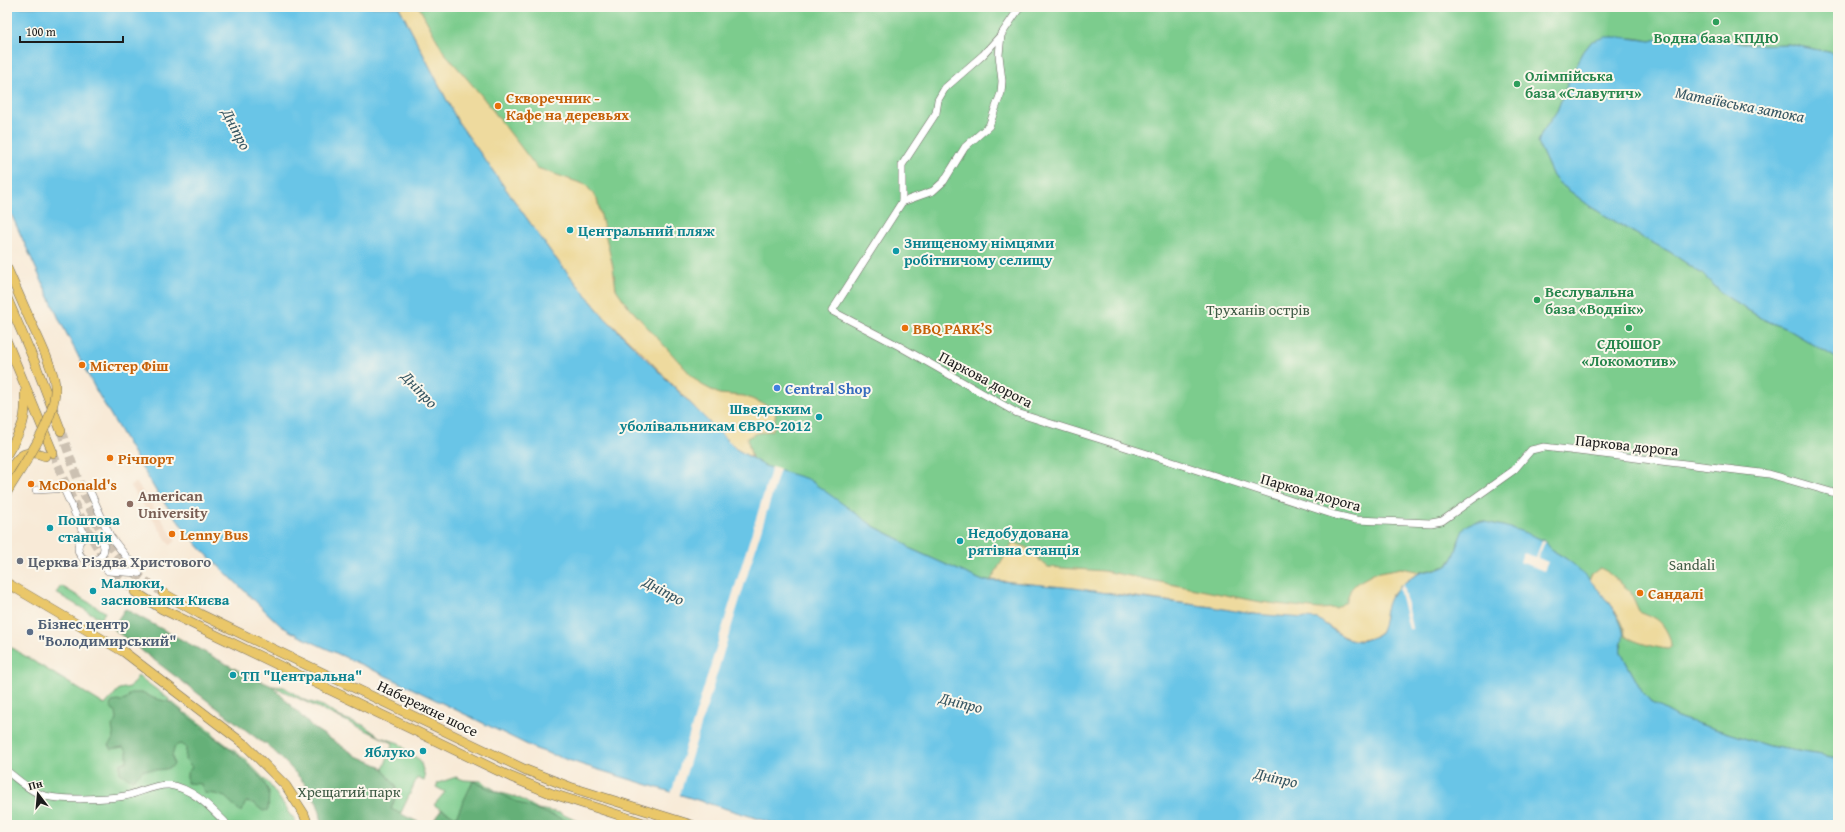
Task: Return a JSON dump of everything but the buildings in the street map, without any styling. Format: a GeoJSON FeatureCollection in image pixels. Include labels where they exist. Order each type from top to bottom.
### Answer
{"type":"FeatureCollection","features":[{"type":"Feature","properties":{"kind":"main road"},"geometry":{"type":"LineString","coordinates":[[7,268],[54,379],[55,396],[50,418],[7,492]]}},
{"type":"Feature","properties":{"kind":"main road"},"geometry":{"type":"LineString","coordinates":[[7,298],[36,363],[60,431]]}},
{"type":"Feature","properties":{"kind":"main road"},"geometry":{"type":"LineString","coordinates":[[7,342],[24,383],[49,455],[34,453],[20,456],[15,461],[7,475]]}},
{"type":"Feature","properties":{"kind":"main road"},"geometry":{"type":"LineString","coordinates":[[7,454],[24,424],[26,407],[24,383]]}},
{"type":"Feature","properties":{"kind":"main road"},"geometry":{"type":"LineString","coordinates":[[7,583],[118,648],[187,698],[244,744],[274,772],[297,801],[308,825]]}},
{"type":"Feature","properties":{"kind":"main road","name":"Набережне шосе"},"geometry":{"type":"LineString","coordinates":[[135,592],[162,609],[511,777],[550,793],[650,825]]}},
{"type":"Feature","properties":{"kind":"main road","name":"Набережне шосе"},"geometry":{"type":"LineString","coordinates":[[163,592],[200,614],[526,770],[570,787],[692,825]]}},
{"type":"Feature","properties":{"kind":"street"},"geometry":{"type":"LineString","coordinates":[[1001,35],[999,55],[1002,81],[1001,93],[989,126],[965,146],[944,181],[933,191],[902,202],[902,165],[936,113],[938,100],[945,88],[983,54],[1001,35],[1020,7]]}},
{"type":"Feature","properties":{"kind":"street","name":"Паркова дорога"},"geometry":{"type":"LineString","coordinates":[[902,202],[832,311],[899,346],[1017,413],[1335,515],[1356,520],[1431,523],[1442,521],[1514,470],[1531,450],[1544,447],[1769,474],[1838,494]]}},
{"type":"Feature","properties":{"kind":"street"},"geometry":{"type":"LineString","coordinates":[[36,490],[88,487],[110,536],[139,573],[108,571],[98,559]]}},
{"type":"Feature","properties":{"kind":"street"},"geometry":{"type":"LineString","coordinates":[[64,489],[85,536]]}},
{"type":"Feature","properties":{"kind":"street"},"geometry":{"type":"LineString","coordinates":[[94,535],[101,540],[104,548],[102,556],[98,559],[88,561],[79,554],[78,546],[85,536],[94,535]]}},
{"type":"Feature","properties":{"kind":"street"},"geometry":{"type":"LineString","coordinates":[[101,540],[110,536]]}},
{"type":"Feature","properties":{"kind":"street"},"geometry":{"type":"LineString","coordinates":[[7,771],[35,792],[56,798],[125,796],[161,785],[178,787],[190,792],[209,806],[224,822],[223,825]]}},
{"type":"Feature","properties":{"kind":"shaded area"},"geometry":{"type":"Polygon","coordinates":[[[136,482],[176,541],[170,545],[130,485],[136,482]]]}},
{"type":"Feature","properties":{"kind":"green space","name":"Труханів острів"},"geometry":{"type":"Polygon","coordinates":[[[399,7],[1834,7],[1838,12],[1838,54],[1789,44],[1756,45],[1674,34],[1651,41],[1633,38],[1592,41],[1584,51],[1571,75],[1557,111],[1541,134],[1538,143],[1553,176],[1558,182],[1591,207],[1670,252],[1702,274],[1723,294],[1741,306],[1765,320],[1789,330],[1838,359],[1838,758],[1769,746],[1680,718],[1651,702],[1642,691],[1621,653],[1620,649],[1622,644],[1614,610],[1589,581],[1565,558],[1552,550],[1545,542],[1503,526],[1480,521],[1470,524],[1463,531],[1458,542],[1456,554],[1447,566],[1421,572],[1390,600],[1281,617],[991,580],[983,581],[911,549],[901,540],[875,527],[847,508],[786,473],[765,466],[736,449],[645,356],[399,7]]]}},
{"type":"Feature","properties":{"kind":"green space"},"geometry":{"type":"Polygon","coordinates":[[[61,586],[105,612],[101,619],[56,593],[61,586]]]}},
{"type":"Feature","properties":{"kind":"green space","name":"Хрещатий парк"},"geometry":{"type":"Polygon","coordinates":[[[125,609],[243,673],[272,686],[312,727],[357,756],[380,766],[396,786],[395,798],[391,809],[424,825],[322,825],[319,809],[304,782],[266,743],[263,743],[112,628],[125,609]]]}},
{"type":"Feature","properties":{"kind":"green space"},"geometry":{"type":"Polygon","coordinates":[[[7,645],[105,705],[119,689],[130,687],[138,676],[169,699],[169,702],[172,702],[183,711],[183,713],[186,713],[213,733],[218,740],[240,755],[240,757],[243,757],[269,784],[289,814],[294,818],[296,825],[7,825],[7,645]]]}},
{"type":"Feature","properties":{"kind":"green space"},"geometry":{"type":"Polygon","coordinates":[[[272,686],[284,687],[304,700],[323,706],[340,717],[363,725],[379,737],[272,686]]]}},
{"type":"Feature","properties":{"kind":"green space"},"geometry":{"type":"Polygon","coordinates":[[[130,693],[144,693],[153,698],[169,702],[240,757],[262,779],[269,792],[268,810],[263,811],[253,803],[246,802],[241,812],[225,797],[204,793],[201,784],[187,783],[187,773],[192,767],[185,760],[186,747],[180,744],[175,746],[172,756],[174,765],[167,769],[143,770],[133,780],[120,773],[120,764],[127,761],[127,751],[123,747],[111,749],[109,744],[114,738],[112,726],[117,720],[116,713],[110,706],[112,702],[126,700],[130,693]]]}},
{"type":"Feature","properties":{"kind":"green space"},"geometry":{"type":"Polygon","coordinates":[[[381,737],[399,743],[409,753],[420,760],[425,777],[424,781],[417,778],[400,815],[391,809],[395,798],[396,786],[383,770],[393,743],[381,737]]]}},
{"type":"Feature","properties":{"kind":"green space"},"geometry":{"type":"Polygon","coordinates":[[[456,777],[464,780],[481,781],[498,792],[519,798],[538,809],[560,813],[581,823],[598,825],[582,824],[566,821],[550,816],[518,803],[474,781],[456,818],[434,805],[445,792],[436,787],[438,783],[456,777]]]}},
{"type":"Feature","properties":{"kind":"green space","name":"Хрещатий парк"},"geometry":{"type":"Polygon","coordinates":[[[473,781],[524,805],[580,825],[430,825],[442,809],[456,817],[473,781]]]}},
{"type":"Feature","properties":{"kind":"sand","name":"Центральний пляж"},"geometry":{"type":"Polygon","coordinates":[[[399,7],[419,7],[443,51],[481,95],[537,168],[586,185],[597,199],[613,267],[616,289],[627,305],[693,377],[702,385],[719,394],[744,396],[774,408],[776,412],[773,430],[747,438],[752,458],[736,449],[724,438],[645,356],[604,317],[553,255],[458,122],[399,7]]]}},
{"type":"Feature","properties":{"kind":"sand"},"geometry":{"type":"Polygon","coordinates":[[[1013,542],[1034,551],[1038,559],[1048,567],[1104,571],[1261,602],[1319,609],[1336,608],[1341,605],[1346,601],[1351,589],[1357,583],[1375,573],[1401,568],[1421,572],[1411,578],[1391,595],[1386,613],[1385,624],[1379,635],[1366,639],[1355,640],[1347,638],[1318,621],[1307,619],[1242,613],[1211,607],[1129,596],[991,580],[1013,542]]]}},
{"type":"Feature","properties":{"kind":"sand"},"geometry":{"type":"Polygon","coordinates":[[[1600,568],[1606,571],[1630,591],[1639,611],[1653,617],[1663,625],[1669,636],[1671,647],[1668,649],[1651,646],[1625,636],[1624,629],[1617,614],[1589,581],[1592,574],[1600,568]]]}},
{"type":"Feature","properties":{"kind":"water","name":"Дніпро"},"geometry":{"type":"Polygon","coordinates":[[[7,7],[399,7],[458,122],[553,255],[604,317],[736,449],[765,466],[808,479],[875,527],[901,540],[911,549],[983,581],[1000,581],[1074,588],[1252,614],[1318,619],[1349,640],[1361,641],[1379,635],[1389,600],[1394,592],[1402,585],[1419,573],[1440,569],[1449,564],[1455,554],[1460,536],[1466,526],[1474,522],[1481,522],[1492,523],[1516,530],[1544,541],[1552,550],[1580,570],[1604,596],[1616,614],[1622,628],[1623,636],[1621,653],[1642,691],[1651,702],[1680,718],[1769,746],[1838,758],[1838,825],[779,825],[583,765],[536,749],[281,626],[201,549],[156,491],[97,392],[60,321],[7,205],[7,7]]]}},
{"type":"Feature","properties":{"kind":"water","name":"Матвіївська затока"},"geometry":{"type":"Polygon","coordinates":[[[1697,32],[1751,45],[1789,44],[1838,54],[1838,359],[1789,330],[1765,320],[1741,306],[1723,294],[1702,274],[1670,252],[1591,207],[1558,182],[1553,176],[1538,143],[1541,134],[1557,111],[1571,75],[1584,51],[1592,41],[1606,37],[1620,37],[1651,41],[1674,34],[1697,32]]]}},
{"type":"Feature","properties":{"kind":"pier"},"geometry":{"type":"Polygon","coordinates":[[[772,467],[780,469],[679,797],[671,794],[772,467]]]}},
{"type":"Feature","properties":{"kind":"pier"},"geometry":{"type":"Polygon","coordinates":[[[1542,541],[1545,542],[1538,558],[1548,562],[1544,571],[1520,562],[1523,553],[1536,557],[1542,541]]]}},
{"type":"Feature","properties":{"kind":"pier"},"geometry":{"type":"Polygon","coordinates":[[[1403,585],[1412,629],[1409,629],[1399,588],[1403,585]]]}},
{"type":"Feature","properties":{"kind":"tunnel"},"geometry":{"type":"LineString","coordinates":[[61,431],[89,506],[108,541],[119,557],[133,571],[163,593]]}},
{"type":"Feature","properties":{"kind":"tunnel"},"geometry":{"type":"LineString","coordinates":[[53,453],[80,517],[97,547],[117,575],[135,592]]}},
{"type":"Feature","properties":{"kind":"place","name":"Водна база КПДЮ"},"geometry":{"type":"Point","coordinates":[1716,22]}},
{"type":"Feature","properties":{"kind":"place","name":"Олімпійська база «Славутич»"},"geometry":{"type":"Point","coordinates":[1517,84]}},
{"type":"Feature","properties":{"kind":"place","name":"Скворечник - Кафе на деревьях"},"geometry":{"type":"Point","coordinates":[498,106]}},
{"type":"Feature","properties":{"kind":"place","name":"Центральний пляж"},"geometry":{"type":"Point","coordinates":[570,230]}},
{"type":"Feature","properties":{"kind":"place","name":"Знищеному німцями робітничому селищу"},"geometry":{"type":"Point","coordinates":[896,251]}},
{"type":"Feature","properties":{"kind":"place","name":"Веслувальна база «Воднік»"},"geometry":{"type":"Point","coordinates":[1537,300]}},
{"type":"Feature","properties":{"kind":"place","name":"BBQ PARK’S"},"geometry":{"type":"Point","coordinates":[905,328]}},
{"type":"Feature","properties":{"kind":"place","name":"СДЮШОР «Локомотив»"},"geometry":{"type":"Point","coordinates":[1629,328]}},
{"type":"Feature","properties":{"kind":"place","name":"Містер Фіш"},"geometry":{"type":"Point","coordinates":[82,365]}},
{"type":"Feature","properties":{"kind":"place","name":"Central Shop"},"geometry":{"type":"Point","coordinates":[777,388]}},
{"type":"Feature","properties":{"kind":"place","name":"Шведським уболівальникам ЄВРО-2012"},"geometry":{"type":"Point","coordinates":[819,417]}},
{"type":"Feature","properties":{"kind":"place","name":"Річпорт"},"geometry":{"type":"Point","coordinates":[110,458]}},
{"type":"Feature","properties":{"kind":"place","name":"McDonald's"},"geometry":{"type":"Point","coordinates":[31,484]}},
{"type":"Feature","properties":{"kind":"place","name":"American University"},"geometry":{"type":"Point","coordinates":[130,504]}},
{"type":"Feature","properties":{"kind":"place","name":"Поштова станція"},"geometry":{"type":"Point","coordinates":[50,528]}},
{"type":"Feature","properties":{"kind":"place","name":"Lenny Bus"},"geometry":{"type":"Point","coordinates":[172,534]}},
{"type":"Feature","properties":{"kind":"place","name":"Недобудована рятівна станція"},"geometry":{"type":"Point","coordinates":[960,541]}},
{"type":"Feature","properties":{"kind":"place","name":"Церква Різдва Христового"},"geometry":{"type":"Point","coordinates":[20,561]}},
{"type":"Feature","properties":{"kind":"place","name":"Малюки, засновники Києва"},"geometry":{"type":"Point","coordinates":[93,591]}},
{"type":"Feature","properties":{"kind":"place","name":"Сандалі"},"geometry":{"type":"Point","coordinates":[1640,593]}},
{"type":"Feature","properties":{"kind":"place","name":"Бізнес центр \"Володимирський\""},"geometry":{"type":"Point","coordinates":[30,632]}},
{"type":"Feature","properties":{"kind":"place","name":"ТП \"Центральна\""},"geometry":{"type":"Point","coordinates":[233,675]}},
{"type":"Feature","properties":{"kind":"place","name":"Яблуко"},"geometry":{"type":"Point","coordinates":[423,751]}},
{"type":"Feature","properties":{"kind":"park label","name":"Sandali"},"geometry":{"type":"Point","coordinates":[1692,564]}}]}
